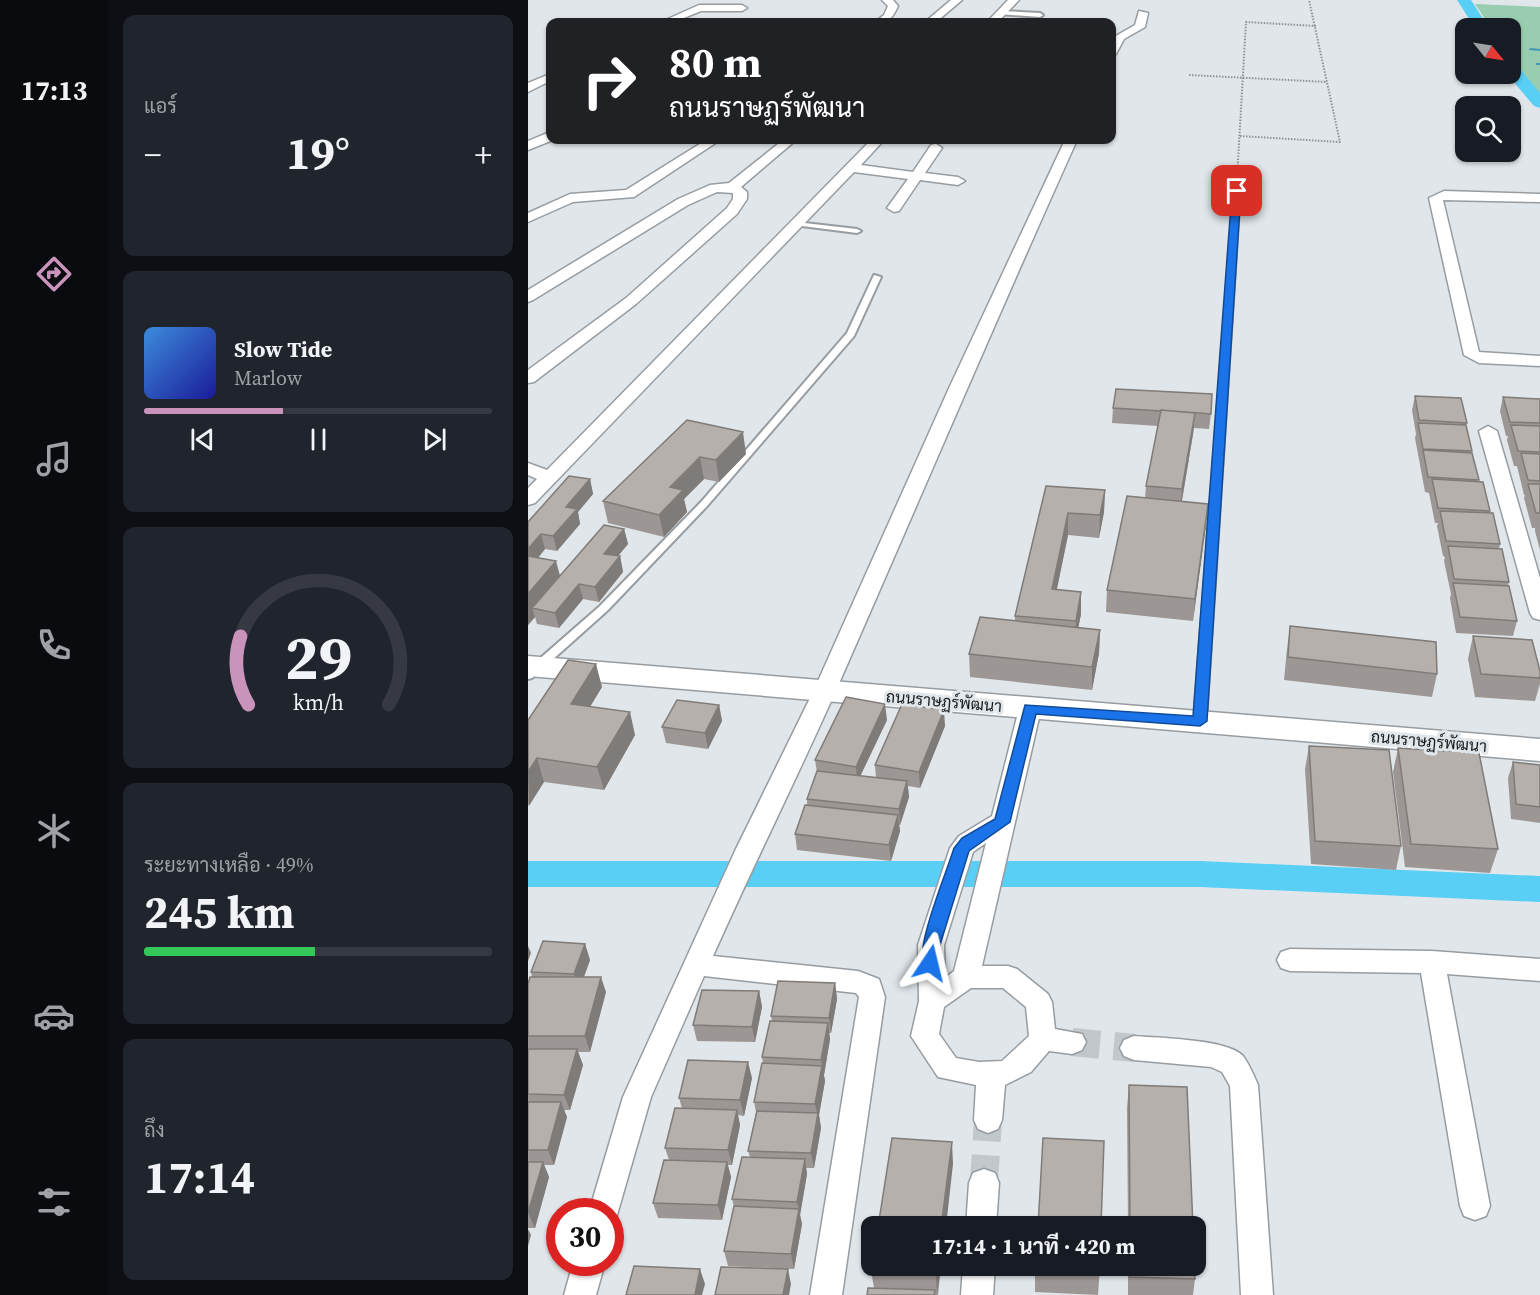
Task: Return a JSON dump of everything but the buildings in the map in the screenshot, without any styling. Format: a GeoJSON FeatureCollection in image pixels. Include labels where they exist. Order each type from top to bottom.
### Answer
{"type":"FeatureCollection","features":[{"type":"Feature","properties":{"kind":"street"},"geometry":{"type":"LineString","coordinates":[[884,18],[893,10],[893,6],[887,0]]}},
{"type":"Feature","properties":{"kind":"street"},"geometry":{"type":"LineString","coordinates":[[935,18],[957,0]]}},
{"type":"Feature","properties":{"kind":"street"},"geometry":{"type":"LineString","coordinates":[[996,18],[1014,0]]}},
{"type":"Feature","properties":{"kind":"street"},"geometry":{"type":"LineString","coordinates":[[675,18],[699,8],[742,8]]}},
{"type":"Feature","properties":{"kind":"street"},"geometry":{"type":"LineString","coordinates":[[1116,44],[1120,37],[1140,27],[1143,13]]}},
{"type":"Feature","properties":{"kind":"street"},"geometry":{"type":"LineString","coordinates":[[528,88],[546,79]]}},
{"type":"Feature","properties":{"kind":"street"},"geometry":{"type":"LineString","coordinates":[[528,146],[546,138]]}},
{"type":"Feature","properties":{"kind":"street"},"geometry":{"type":"LineString","coordinates":[[528,218],[570,198],[628,194],[708,144]]}},
{"type":"Feature","properties":{"kind":"street"},"geometry":{"type":"LineString","coordinates":[[528,297],[683,202],[715,188],[733,187],[785,144]]}},
{"type":"Feature","properties":{"kind":"street"},"geometry":{"type":"LineString","coordinates":[[528,499],[874,144]]}},
{"type":"Feature","properties":{"kind":"street"},"geometry":{"type":"LineString","coordinates":[[608,1198],[637,1098],[747,851],[825,690],[958,386],[1069,144]]}},
{"type":"Feature","properties":{"kind":"street"},"geometry":{"type":"LineString","coordinates":[[894,208],[936,148]]}},
{"type":"Feature","properties":{"kind":"street"},"geometry":{"type":"LineString","coordinates":[[850,168],[958,182]]}},
{"type":"Feature","properties":{"kind":"street"},"geometry":{"type":"LineString","coordinates":[[528,378],[631,301],[732,211],[740,200],[740,192],[733,187]]}},
{"type":"Feature","properties":{"kind":"street"},"geometry":{"type":"LineString","coordinates":[[1540,198],[1438,195],[1472,355],[1479,358],[1540,361]]}},
{"type":"Feature","properties":{"kind":"street"},"geometry":{"type":"LineString","coordinates":[[1488,431],[1540,613]]}},
{"type":"Feature","properties":{"kind":"street"},"geometry":{"type":"LineString","coordinates":[[528,468],[548,477]]}},
{"type":"Feature","properties":{"kind":"street","name":"ถนนราษฏร์พัฒนา"},"geometry":{"type":"LineString","coordinates":[[532,669],[825,690],[1540,750]]}},
{"type":"Feature","properties":{"kind":"street"},"geometry":{"type":"LineString","coordinates":[[966,977],[1030,709]]}},
{"type":"Feature","properties":{"kind":"street"},"geometry":{"type":"LineString","coordinates":[[932,1000],[966,977],[1008,977],[1039,1002],[1042,1040],[1023,1064],[991,1077],[948,1068],[925,1036],[932,1000],[931,945],[962,848],[968,842],[1000,832]]}},
{"type":"Feature","properties":{"kind":"street"},"geometry":{"type":"LineString","coordinates":[[1290,960],[1432,962],[1540,970]]}},
{"type":"Feature","properties":{"kind":"street"},"geometry":{"type":"LineString","coordinates":[[1432,962],[1475,1206]]}},
{"type":"Feature","properties":{"kind":"street"},"geometry":{"type":"LineString","coordinates":[[697,965],[858,982],[870,987],[872,997],[826,1295]]}},
{"type":"Feature","properties":{"kind":"street"},"geometry":{"type":"LineString","coordinates":[[1042,1040],[1072,1042]]}},
{"type":"Feature","properties":{"kind":"street"},"geometry":{"type":"LineString","coordinates":[[1134,1048],[1213,1055],[1232,1063],[1244,1085],[1257,1295]]}},
{"type":"Feature","properties":{"kind":"street"},"geometry":{"type":"LineString","coordinates":[[988,1120],[991,1077]]}},
{"type":"Feature","properties":{"kind":"street"},"geometry":{"type":"LineString","coordinates":[[982,1216],[984,1184]]}},
{"type":"Feature","properties":{"kind":"street"},"geometry":{"type":"LineString","coordinates":[[580,1295],[586,1276]]}},
{"type":"Feature","properties":{"kind":"street"},"geometry":{"type":"LineString","coordinates":[[977,1295],[978,1276]]}},
{"type":"Feature","properties":{"kind":"lane"},"geometry":{"type":"LineString","coordinates":[[1001,13],[1040,15]]}},
{"type":"Feature","properties":{"kind":"lane"},"geometry":{"type":"LineString","coordinates":[[1200,721],[1237,191]]}},
{"type":"Feature","properties":{"kind":"lane"},"geometry":{"type":"LineString","coordinates":[[796,224],[857,231]]}},
{"type":"Feature","properties":{"kind":"lane"},"geometry":{"type":"LineString","coordinates":[[532,669],[658,555],[844,343],[851,334],[877,277]]}},
{"type":"Feature","properties":{"kind":"path"},"geometry":{"type":"LineString","coordinates":[[1240,136],[1340,142],[1310,0]]}},
{"type":"Feature","properties":{"kind":"path"},"geometry":{"type":"LineString","coordinates":[[1237,191],[1246,22],[1316,26]]}},
{"type":"Feature","properties":{"kind":"path"},"geometry":{"type":"LineString","coordinates":[[1189,75],[1327,82]]}},
{"type":"Feature","properties":{"kind":"green space"},"geometry":{"type":"Polygon","coordinates":[[[1475,4],[1540,7],[1540,97],[1521,71],[1521,18],[1484,18],[1475,4]]]}},
{"type":"Feature","properties":{"kind":"waterway"},"geometry":{"type":"LineString","coordinates":[[1464,0],[1476,18]]}},
{"type":"Feature","properties":{"kind":"waterway"},"geometry":{"type":"LineString","coordinates":[[1531,49],[1540,50]]}},
{"type":"Feature","properties":{"kind":"waterway"},"geometry":{"type":"LineString","coordinates":[[1521,80],[1540,103]]}},
{"type":"Feature","properties":{"kind":"waterway"},"geometry":{"type":"LineString","coordinates":[[528,874],[1200,874],[1540,889]]}},
{"type":"Feature","properties":{"kind":"tunnel"},"geometry":{"type":"LineString","coordinates":[[1072,1042],[1134,1048]]}},
{"type":"Feature","properties":{"kind":"tunnel"},"geometry":{"type":"LineString","coordinates":[[984,1183],[988,1120]]}},
{"type":"Feature","properties":{"kind":"route"},"geometry":{"type":"LineString","coordinates":[[930,963],[931,945],[962,848],[1002,822],[1030,709],[1200,721],[1237,191]]}}]}
